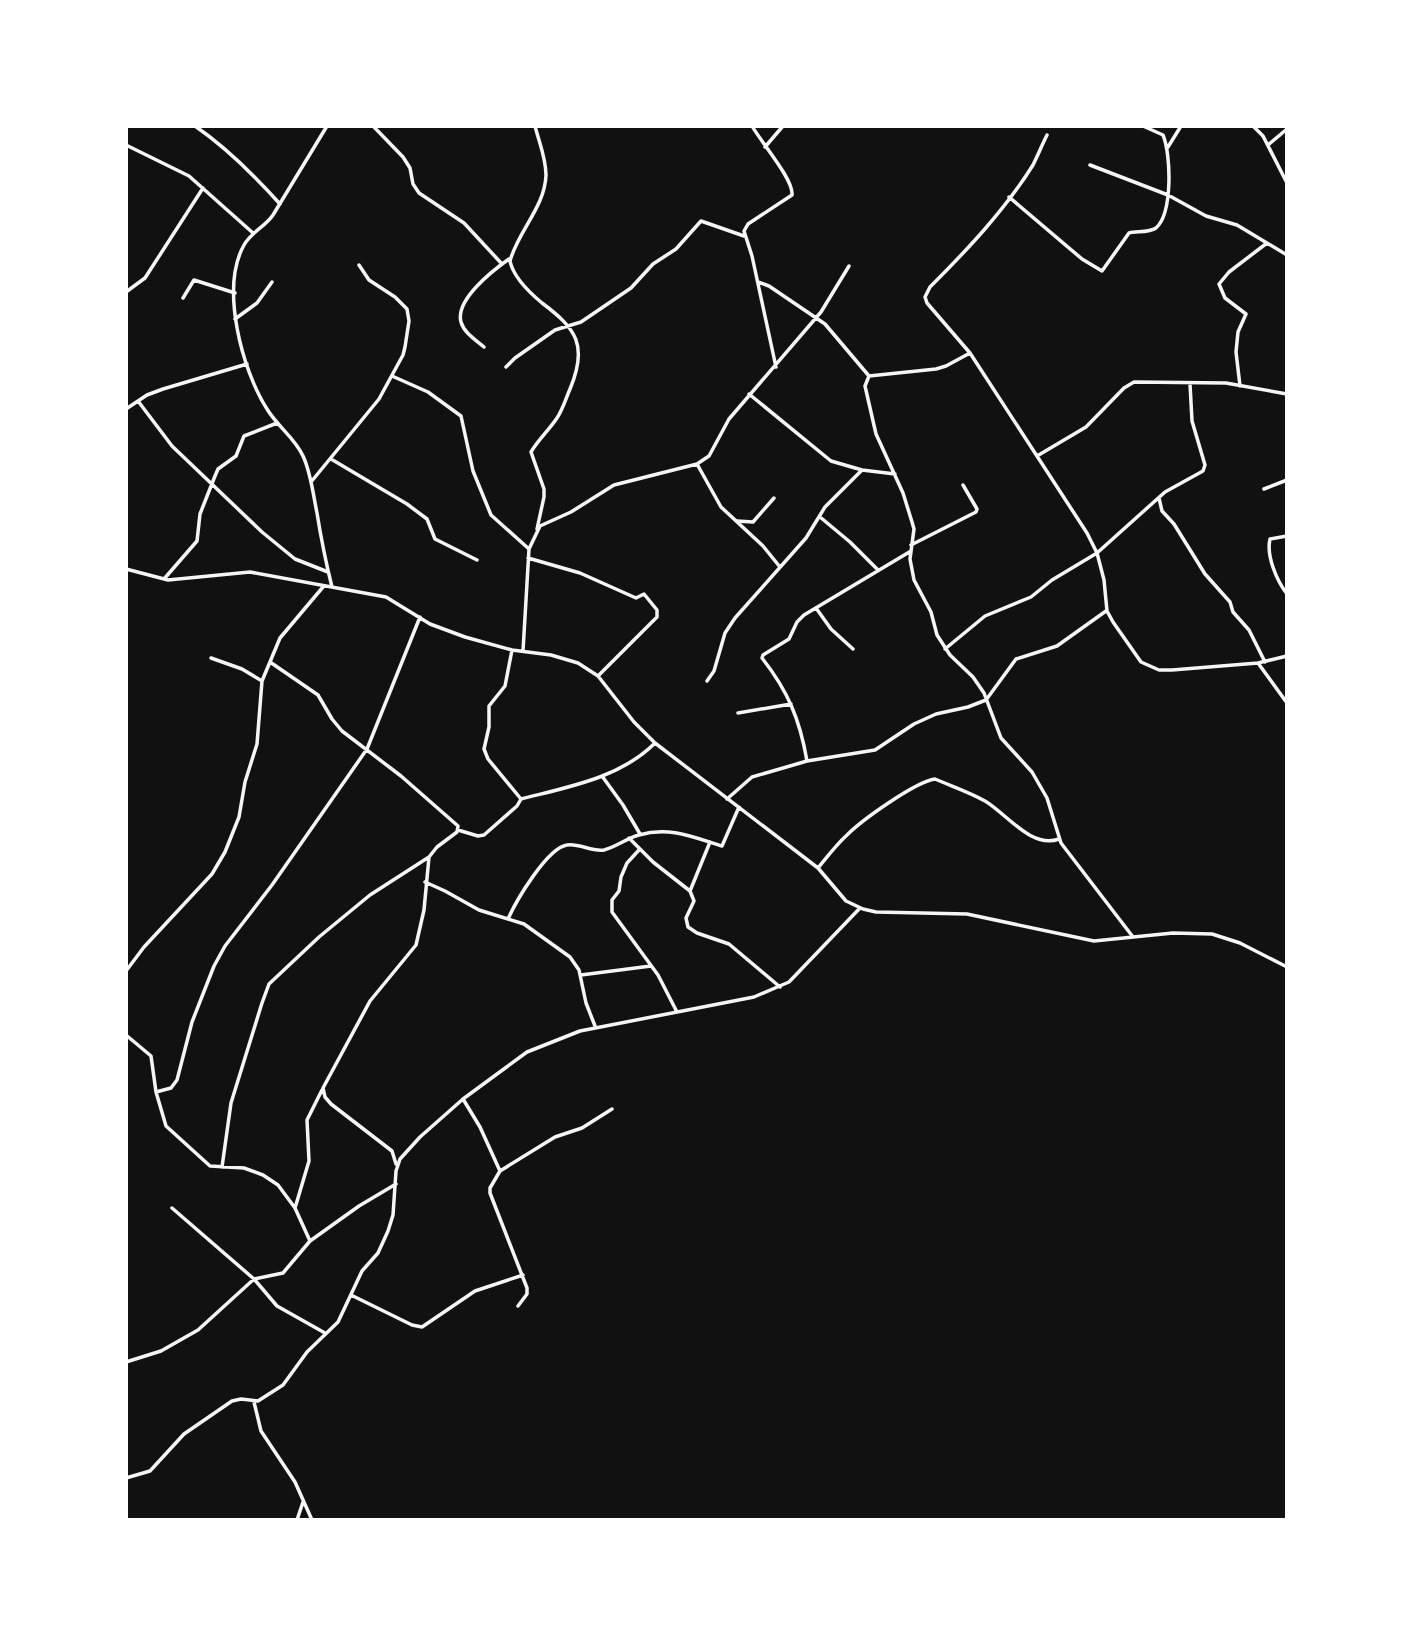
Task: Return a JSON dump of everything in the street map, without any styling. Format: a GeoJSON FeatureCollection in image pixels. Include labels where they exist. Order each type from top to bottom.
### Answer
{"type":"FeatureCollection","features":[{"type":"Feature","properties":{"kind":"street"},"geometry":{"type":"LineString","coordinates":[[195,126],[243,165],[280,205]]}},
{"type":"Feature","properties":{"kind":"street"},"geometry":{"type":"LineString","coordinates":[[327,126],[280,205],[267,223],[253,233],[243,246],[237,260],[235,319],[237,335],[247,364],[266,408],[301,451],[311,482],[332,587]]}},
{"type":"Feature","properties":{"kind":"street"},"geometry":{"type":"LineString","coordinates":[[373,126],[403,157],[410,168],[414,187],[419,193],[464,223],[502,264]]}},
{"type":"Feature","properties":{"kind":"street"},"geometry":{"type":"LineString","coordinates":[[484,347],[463,326],[462,305],[489,274],[510,258],[533,215],[545,182],[545,169],[535,126]]}},
{"type":"Feature","properties":{"kind":"street"},"geometry":{"type":"LineString","coordinates":[[752,126],[792,184],[793,192],[744,229],[776,367]]}},
{"type":"Feature","properties":{"kind":"street"},"geometry":{"type":"LineString","coordinates":[[765,147],[783,126]]}},
{"type":"Feature","properties":{"kind":"street"},"geometry":{"type":"LineString","coordinates":[[1143,126],[1163,135]]}},
{"type":"Feature","properties":{"kind":"street"},"geometry":{"type":"LineString","coordinates":[[1009,197],[1061,242],[1101,271],[1129,233],[1157,227],[1168,195],[1168,148],[1161,126]]}},
{"type":"Feature","properties":{"kind":"street"},"geometry":{"type":"LineString","coordinates":[[1168,148],[1181,126]]}},
{"type":"Feature","properties":{"kind":"street"},"geometry":{"type":"LineString","coordinates":[[1253,126],[1268,145],[1287,183]]}},
{"type":"Feature","properties":{"kind":"street"},"geometry":{"type":"LineString","coordinates":[[1268,145],[1287,129]]}},
{"type":"Feature","properties":{"kind":"street"},"geometry":{"type":"LineString","coordinates":[[1047,135],[1034,163],[1009,197],[968,247],[930,287],[925,297],[970,353],[1087,533],[1097,553],[1104,580],[1107,611],[1134,655],[1151,668],[1159,670],[1258,663],[1287,656]]}},
{"type":"Feature","properties":{"kind":"street"},"geometry":{"type":"LineString","coordinates":[[126,145],[166,163],[203,187],[253,233]]}},
{"type":"Feature","properties":{"kind":"street"},"geometry":{"type":"LineString","coordinates":[[1090,165],[1168,195],[1206,215],[1249,230],[1287,255]]}},
{"type":"Feature","properties":{"kind":"street"},"geometry":{"type":"LineString","coordinates":[[126,292],[145,278],[203,187]]}},
{"type":"Feature","properties":{"kind":"street"},"geometry":{"type":"LineString","coordinates":[[506,368],[515,358],[555,330],[580,322],[631,288],[653,264],[676,249],[701,220],[744,236]]}},
{"type":"Feature","properties":{"kind":"street"},"geometry":{"type":"LineString","coordinates":[[1240,386],[1236,352],[1238,332],[1246,314],[1225,298],[1219,284],[1229,272],[1268,242]]}},
{"type":"Feature","properties":{"kind":"street"},"geometry":{"type":"LineString","coordinates":[[510,258],[514,272],[534,296],[567,325],[579,349],[579,365],[559,416],[531,452],[543,484],[544,497],[529,549],[523,651]]}},
{"type":"Feature","properties":{"kind":"street"},"geometry":{"type":"LineString","coordinates":[[311,482],[379,398],[403,355],[408,313],[395,297],[369,280],[359,265]]}},
{"type":"Feature","properties":{"kind":"street"},"geometry":{"type":"LineString","coordinates":[[536,531],[546,522],[571,512],[614,485],[697,464],[709,456],[729,419],[816,317],[849,266]]}},
{"type":"Feature","properties":{"kind":"street"},"geometry":{"type":"LineString","coordinates":[[183,298],[194,280],[235,293]]}},
{"type":"Feature","properties":{"kind":"street"},"geometry":{"type":"LineString","coordinates":[[235,319],[257,303],[272,282]]}},
{"type":"Feature","properties":{"kind":"street"},"geometry":{"type":"LineString","coordinates":[[758,282],[769,286],[830,328],[869,376]]}},
{"type":"Feature","properties":{"kind":"street"},"geometry":{"type":"LineString","coordinates":[[869,376],[936,369],[970,353]]}},
{"type":"Feature","properties":{"kind":"street"},"geometry":{"type":"LineString","coordinates":[[126,409],[163,389],[247,364]]}},
{"type":"Feature","properties":{"kind":"street"},"geometry":{"type":"LineString","coordinates":[[392,376],[428,392],[461,416],[473,471],[491,515],[529,549]]}},
{"type":"Feature","properties":{"kind":"street"},"geometry":{"type":"LineString","coordinates":[[869,376],[865,382],[880,445],[910,511],[914,529],[911,567],[915,585],[931,612],[937,635],[945,649],[973,677],[986,700],[1001,738],[1032,772],[1045,793],[1060,839],[1133,937]]}},
{"type":"Feature","properties":{"kind":"street"},"geometry":{"type":"LineString","coordinates":[[1037,456],[1086,427],[1130,384],[1142,381],[1226,383],[1287,394]]}},
{"type":"Feature","properties":{"kind":"street"},"geometry":{"type":"LineString","coordinates":[[945,649],[985,616],[1031,597],[1052,580],[1097,553],[1159,498],[1205,468],[1192,421],[1190,384]]}},
{"type":"Feature","properties":{"kind":"street"},"geometry":{"type":"LineString","coordinates":[[749,394],[824,457],[842,466],[895,474]]}},
{"type":"Feature","properties":{"kind":"street"},"geometry":{"type":"LineString","coordinates":[[138,401],[173,446],[284,551],[303,563],[328,572]]}},
{"type":"Feature","properties":{"kind":"street"},"geometry":{"type":"LineString","coordinates":[[164,579],[197,541],[200,514],[218,470],[236,456],[244,436],[277,423]]}},
{"type":"Feature","properties":{"kind":"street"},"geometry":{"type":"LineString","coordinates":[[331,459],[408,504],[427,519],[435,539],[477,560]]}},
{"type":"Feature","properties":{"kind":"street"},"geometry":{"type":"LineString","coordinates":[[697,464],[716,501],[768,551],[780,567]]}},
{"type":"Feature","properties":{"kind":"street"},"geometry":{"type":"LineString","coordinates":[[707,681],[727,629],[806,538],[833,499],[862,470]]}},
{"type":"Feature","properties":{"kind":"street"},"geometry":{"type":"LineString","coordinates":[[1264,489],[1287,480]]}},
{"type":"Feature","properties":{"kind":"street"},"geometry":{"type":"LineString","coordinates":[[911,545],[976,512],[977,509],[963,485]]}},
{"type":"Feature","properties":{"kind":"street"},"geometry":{"type":"LineString","coordinates":[[735,521],[753,522],[774,498]]}},
{"type":"Feature","properties":{"kind":"street"},"geometry":{"type":"LineString","coordinates":[[1159,498],[1162,511],[1179,531],[1205,574],[1230,602],[1233,612],[1249,630],[1265,662]]}},
{"type":"Feature","properties":{"kind":"street"},"geometry":{"type":"LineString","coordinates":[[819,517],[850,542],[878,570]]}},
{"type":"Feature","properties":{"kind":"street"},"geometry":{"type":"LineString","coordinates":[[1287,536],[1270,540],[1268,545],[1273,567],[1287,594]]}},
{"type":"Feature","properties":{"kind":"street"},"geometry":{"type":"LineString","coordinates":[[807,761],[803,735],[791,704],[781,682],[762,658],[788,640],[800,618],[911,551]]}},
{"type":"Feature","properties":{"kind":"street"},"geometry":{"type":"LineString","coordinates":[[528,558],[580,573],[636,598],[644,594],[657,610],[657,617],[598,676]]}},
{"type":"Feature","properties":{"kind":"street"},"geometry":{"type":"LineString","coordinates":[[126,569],[164,579],[250,572],[386,597],[450,632],[512,650],[551,655],[578,663],[598,676],[634,722],[655,743],[818,869],[846,901],[860,908],[876,912],[967,914],[1094,941],[1173,933],[1212,934],[1240,943],[1287,967]]}},
{"type":"Feature","properties":{"kind":"street"},"geometry":{"type":"LineString","coordinates":[[126,971],[144,947],[212,874],[225,852],[239,817],[245,782],[257,744],[262,681],[281,638],[323,587]]}},
{"type":"Feature","properties":{"kind":"street"},"geometry":{"type":"LineString","coordinates":[[816,608],[831,629],[853,649]]}},
{"type":"Feature","properties":{"kind":"street"},"geometry":{"type":"LineString","coordinates":[[727,799],[757,775],[807,761],[875,750],[914,724],[936,714],[986,700],[1016,659],[1057,646],[1107,611]]}},
{"type":"Feature","properties":{"kind":"street"},"geometry":{"type":"LineString","coordinates":[[156,1092],[171,1088],[177,1080],[192,1022],[214,966],[225,946],[272,886],[367,749],[420,617]]}},
{"type":"Feature","properties":{"kind":"street"},"geometry":{"type":"LineString","coordinates":[[512,650],[505,686],[489,706],[489,727],[484,749],[488,758],[521,799]]}},
{"type":"Feature","properties":{"kind":"street"},"geometry":{"type":"LineString","coordinates":[[211,658],[242,669],[262,681]]}},
{"type":"Feature","properties":{"kind":"street"},"geometry":{"type":"LineString","coordinates":[[270,662],[318,695],[342,730],[445,813],[457,824],[458,830]]}},
{"type":"Feature","properties":{"kind":"street"},"geometry":{"type":"LineString","coordinates":[[1258,663],[1287,703]]}},
{"type":"Feature","properties":{"kind":"street"},"geometry":{"type":"LineString","coordinates":[[738,713],[791,704]]}},
{"type":"Feature","properties":{"kind":"street"},"geometry":{"type":"LineString","coordinates":[[458,830],[478,836],[484,835],[517,806],[521,799],[602,776],[640,758],[655,743]]}},
{"type":"Feature","properties":{"kind":"street"},"geometry":{"type":"LineString","coordinates":[[602,776],[623,804],[640,834]]}},
{"type":"Feature","properties":{"kind":"street"},"geometry":{"type":"LineString","coordinates":[[818,869],[856,827],[908,791],[934,779],[984,801],[1037,838],[1049,843],[1060,839]]}},
{"type":"Feature","properties":{"kind":"street"},"geometry":{"type":"LineString","coordinates":[[508,919],[516,901],[539,869],[561,847],[573,844],[602,850],[640,834],[672,831],[724,845],[739,807]]}},
{"type":"Feature","properties":{"kind":"street"},"geometry":{"type":"LineString","coordinates":[[295,1208],[309,1161],[307,1120],[366,1008],[416,945],[424,910],[429,857],[458,830]]}},
{"type":"Feature","properties":{"kind":"street"},"geometry":{"type":"LineString","coordinates":[[629,838],[690,891],[694,901],[686,918],[688,927],[729,944],[780,988]]}},
{"type":"Feature","properties":{"kind":"street"},"geometry":{"type":"LineString","coordinates":[[690,891],[710,842]]}},
{"type":"Feature","properties":{"kind":"street"},"geometry":{"type":"LineString","coordinates":[[639,849],[623,871],[619,891],[612,900],[612,912],[661,980],[677,1012]]}},
{"type":"Feature","properties":{"kind":"street"},"geometry":{"type":"LineString","coordinates":[[222,1167],[231,1103],[270,984],[319,937],[370,895],[429,857]]}},
{"type":"Feature","properties":{"kind":"street"},"geometry":{"type":"LineString","coordinates":[[425,882],[479,910],[533,930],[564,952],[576,964],[581,975],[586,1003],[595,1026]]}},
{"type":"Feature","properties":{"kind":"street"},"geometry":{"type":"LineString","coordinates":[[396,1171],[404,1152],[463,1099],[527,1052],[595,1026],[754,997],[780,988],[800,971],[860,908]]}},
{"type":"Feature","properties":{"kind":"street"},"geometry":{"type":"LineString","coordinates":[[581,975],[651,966]]}},
{"type":"Feature","properties":{"kind":"street"},"geometry":{"type":"LineString","coordinates":[[126,1035],[151,1056],[156,1092],[166,1126],[202,1161],[212,1167],[244,1168],[278,1185],[295,1208],[310,1241]]}},
{"type":"Feature","properties":{"kind":"street"},"geometry":{"type":"LineString","coordinates":[[126,1478],[150,1471],[184,1434],[232,1401],[245,1399],[254,1402],[266,1398],[284,1385],[307,1352],[338,1322],[362,1270],[378,1253],[393,1215],[396,1161],[392,1151],[331,1104],[325,1097],[323,1088]]}},
{"type":"Feature","properties":{"kind":"street"},"geometry":{"type":"LineString","coordinates":[[463,1099],[480,1127],[500,1171]]}},
{"type":"Feature","properties":{"kind":"street"},"geometry":{"type":"LineString","coordinates":[[518,1306],[527,1291],[524,1275],[490,1188],[500,1171],[555,1137],[582,1128],[612,1109]]}},
{"type":"Feature","properties":{"kind":"street"},"geometry":{"type":"LineString","coordinates":[[392,1151],[404,1152]]}},
{"type":"Feature","properties":{"kind":"street"},"geometry":{"type":"LineString","coordinates":[[126,1362],[161,1351],[198,1330],[254,1279],[285,1272],[310,1241],[359,1206],[396,1184]]}},
{"type":"Feature","properties":{"kind":"street"},"geometry":{"type":"LineString","coordinates":[[172,1208],[254,1279],[277,1306],[325,1333]]}},
{"type":"Feature","properties":{"kind":"street"},"geometry":{"type":"LineString","coordinates":[[351,1295],[412,1325],[422,1327],[475,1291],[524,1275]]}},
{"type":"Feature","properties":{"kind":"street"},"geometry":{"type":"LineString","coordinates":[[254,1402],[261,1431],[295,1482],[312,1520]]}},
{"type":"Feature","properties":{"kind":"street"},"geometry":{"type":"LineString","coordinates":[[297,1520],[304,1500]]}}]}
